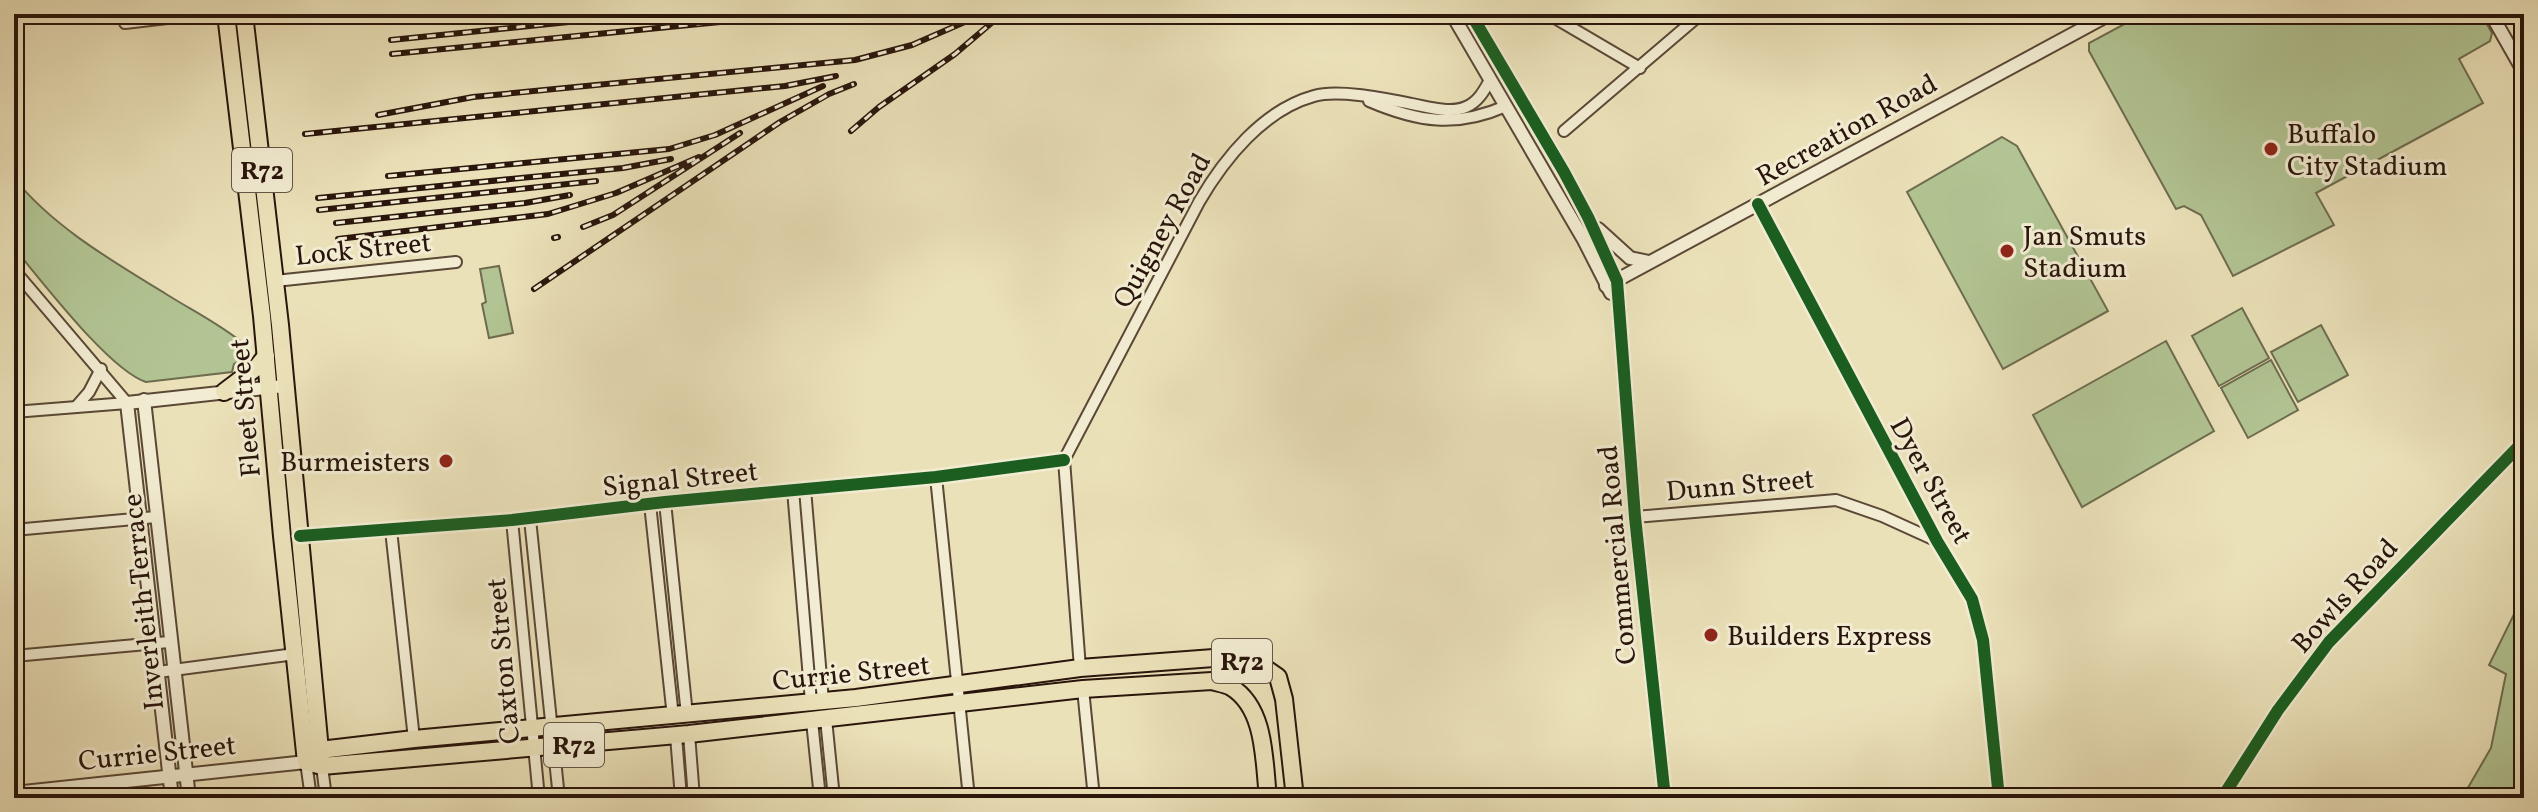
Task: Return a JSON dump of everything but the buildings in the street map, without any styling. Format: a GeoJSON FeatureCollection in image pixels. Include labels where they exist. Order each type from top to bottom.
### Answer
{"type":"FeatureCollection","features":[{"type":"Feature","properties":{"kind":"main road","name":"Fleet Street"},"geometry":{"type":"LineString","coordinates":[[226,14],[245,101],[275,281],[282,363],[276,387]]}},
{"type":"Feature","properties":{"kind":"main road","name":"Fleet Street"},"geometry":{"type":"LineString","coordinates":[[244,14],[245,101],[262,316],[266,354],[276,387],[284,466],[295,654],[316,759]]}},
{"type":"Feature","properties":{"kind":"main road"},"geometry":{"type":"LineString","coordinates":[[224,392],[257,367],[266,354]]}},
{"type":"Feature","properties":{"kind":"main road","name":"Fleet Street"},"geometry":{"type":"LineString","coordinates":[[284,466],[300,536],[316,759]]}},
{"type":"Feature","properties":{"kind":"main road","name":"Currie Street"},"geometry":{"type":"LineString","coordinates":[[316,759],[534,749],[819,720],[1080,668],[1227,657],[1262,666],[1278,677],[1284,699],[1295,798]]}},
{"type":"Feature","properties":{"kind":"main road","name":"Currie Street"},"geometry":{"type":"LineString","coordinates":[[316,759],[414,739],[817,702],[1212,681],[1231,687],[1252,709],[1261,739],[1268,798]]}},
{"type":"Feature","properties":{"kind":"street"},"geometry":{"type":"LineString","coordinates":[[123,18],[201,14]]}},
{"type":"Feature","properties":{"kind":"street","name":"Commercial Road"},"geometry":{"type":"LineString","coordinates":[[1452,14],[1612,283]]}},
{"type":"Feature","properties":{"kind":"street","name":"Commercial Road"},"geometry":{"type":"LineString","coordinates":[[1471,14],[1588,217],[1619,307],[1635,517],[1665,798]]}},
{"type":"Feature","properties":{"kind":"street"},"geometry":{"type":"LineString","coordinates":[[1548,14],[1640,68]]}},
{"type":"Feature","properties":{"kind":"street"},"geometry":{"type":"LineString","coordinates":[[1564,131],[1701,14]]}},
{"type":"Feature","properties":{"kind":"street","name":"Recreation Road"},"geometry":{"type":"LineString","coordinates":[[1612,283],[2110,14]]}},
{"type":"Feature","properties":{"kind":"street"},"geometry":{"type":"LineString","coordinates":[[2491,14],[2524,72]]}},
{"type":"Feature","properties":{"kind":"street","name":"Quigney Road"},"geometry":{"type":"LineString","coordinates":[[1064,460],[1199,202],[1222,165],[1250,136],[1283,110],[1314,96],[1360,97],[1441,109],[1464,108],[1481,96],[1490,80]]}},
{"type":"Feature","properties":{"kind":"street","name":"Quigney Road"},"geometry":{"type":"LineString","coordinates":[[1360,97],[1403,114],[1455,122],[1476,118],[1506,106]]}},
{"type":"Feature","properties":{"kind":"street","name":"Dyer Street"},"geometry":{"type":"LineString","coordinates":[[1758,204],[1937,541],[1972,599],[1983,640],[1999,798]]}},
{"type":"Feature","properties":{"kind":"street"},"geometry":{"type":"LineString","coordinates":[[1588,217],[1622,253],[1649,262]]}},
{"type":"Feature","properties":{"kind":"street","name":"Lock Street"},"geometry":{"type":"LineString","coordinates":[[275,281],[456,262]]}},
{"type":"Feature","properties":{"kind":"street"},"geometry":{"type":"LineString","coordinates":[[14,270],[127,403]]}},
{"type":"Feature","properties":{"kind":"street"},"geometry":{"type":"LineString","coordinates":[[76,407],[89,392],[101,369]]}},
{"type":"Feature","properties":{"kind":"street"},"geometry":{"type":"LineString","coordinates":[[14,412],[276,387]]}},
{"type":"Feature","properties":{"kind":"street","name":"Inverleith Terrace"},"geometry":{"type":"LineString","coordinates":[[144,400],[189,798]]}},
{"type":"Feature","properties":{"kind":"street","name":"Inverleith Terrace"},"geometry":{"type":"LineString","coordinates":[[127,403],[172,798]]}},
{"type":"Feature","properties":{"kind":"street","name":"Bowls Road"},"geometry":{"type":"LineString","coordinates":[[2222,798],[2278,710],[2329,642],[2524,441]]}},
{"type":"Feature","properties":{"kind":"street"},"geometry":{"type":"LineString","coordinates":[[1064,460],[1080,668]]}},
{"type":"Feature","properties":{"kind":"street","name":"Signal Street"},"geometry":{"type":"LineString","coordinates":[[300,536],[530,519],[665,502],[936,477],[1064,460]]}},
{"type":"Feature","properties":{"kind":"street"},"geometry":{"type":"LineString","coordinates":[[936,477],[969,798]]}},
{"type":"Feature","properties":{"kind":"street"},"geometry":{"type":"LineString","coordinates":[[799,489],[817,702]]}},
{"type":"Feature","properties":{"kind":"street","name":"Dunn Street"},"geometry":{"type":"LineString","coordinates":[[1635,517],[1836,500],[1882,516],[1937,541]]}},
{"type":"Feature","properties":{"kind":"street"},"geometry":{"type":"LineString","coordinates":[[665,502],[680,716]]}},
{"type":"Feature","properties":{"kind":"street"},"geometry":{"type":"LineString","coordinates":[[650,504],[680,716]]}},
{"type":"Feature","properties":{"kind":"street"},"geometry":{"type":"LineString","coordinates":[[14,530],[156,517]]}},
{"type":"Feature","properties":{"kind":"street","name":"Caxton Street"},"geometry":{"type":"LineString","coordinates":[[530,519],[559,798]]}},
{"type":"Feature","properties":{"kind":"street","name":"Caxton Street"},"geometry":{"type":"LineString","coordinates":[[512,520],[539,798]]}},
{"type":"Feature","properties":{"kind":"street"},"geometry":{"type":"LineString","coordinates":[[391,530],[414,739]]}},
{"type":"Feature","properties":{"kind":"street"},"geometry":{"type":"LineString","coordinates":[[14,656],[169,642]]}},
{"type":"Feature","properties":{"kind":"street"},"geometry":{"type":"LineString","coordinates":[[158,672],[295,654]]}},
{"type":"Feature","properties":{"kind":"street"},"geometry":{"type":"LineString","coordinates":[[1083,689],[1094,798]]}},
{"type":"Feature","properties":{"kind":"street"},"geometry":{"type":"LineString","coordinates":[[819,720],[820,798]]}},
{"type":"Feature","properties":{"kind":"street"},"geometry":{"type":"LineString","coordinates":[[819,720],[834,798]]}},
{"type":"Feature","properties":{"kind":"street"},"geometry":{"type":"LineString","coordinates":[[681,798],[682,735]]}},
{"type":"Feature","properties":{"kind":"street"},"geometry":{"type":"LineString","coordinates":[[682,735],[694,798]]}},
{"type":"Feature","properties":{"kind":"street","name":"Currie Street"},"geometry":{"type":"LineString","coordinates":[[14,793],[49,794],[316,759]]}},
{"type":"Feature","properties":{"kind":"street","name":"Fleet Street"},"geometry":{"type":"LineString","coordinates":[[311,798],[316,759]]}},
{"type":"Feature","properties":{"kind":"street","name":"Fleet Street"},"geometry":{"type":"LineString","coordinates":[[316,759],[326,798]]}},
{"type":"Feature","properties":{"kind":"green space","name":"Buffalo City Stadium"},"geometry":{"type":"Polygon","coordinates":[[[2143,14],[2481,14],[2492,33],[2490,41],[2459,59],[2483,103],[2316,193],[2334,225],[2233,276],[2201,215],[2184,206],[2176,209],[2089,51],[2089,43],[2143,14]]]}},
{"type":"Feature","properties":{"kind":"green space","name":"Jan Smuts Stadium"},"geometry":{"type":"Polygon","coordinates":[[[2002,137],[2017,146],[2108,311],[2003,369],[1907,192],[2002,137]]]}},
{"type":"Feature","properties":{"kind":"green space"},"geometry":{"type":"Polygon","coordinates":[[[14,178],[47,212],[85,242],[235,337],[244,344],[246,358],[234,364],[232,372],[146,382],[114,361],[77,323],[14,248],[14,178]]]}},
{"type":"Feature","properties":{"kind":"green space"},"geometry":{"type":"Polygon","coordinates":[[[499,266],[513,333],[489,338],[482,304],[486,302],[480,269],[499,266]]]}},
{"type":"Feature","properties":{"kind":"green space"},"geometry":{"type":"Polygon","coordinates":[[[2242,308],[2269,358],[2219,386],[2192,336],[2242,308]]]}},
{"type":"Feature","properties":{"kind":"green space"},"geometry":{"type":"Polygon","coordinates":[[[2321,325],[2348,375],[2298,402],[2271,352],[2321,325]]]}},
{"type":"Feature","properties":{"kind":"green space"},"geometry":{"type":"Polygon","coordinates":[[[2166,341],[2214,431],[2082,507],[2033,415],[2166,341]]]}},
{"type":"Feature","properties":{"kind":"green space"},"geometry":{"type":"Polygon","coordinates":[[[2271,360],[2298,410],[2248,438],[2221,388],[2271,360]]]}},
{"type":"Feature","properties":{"kind":"green space"},"geometry":{"type":"Polygon","coordinates":[[[2524,594],[2524,798],[2462,798],[2491,748],[2506,674],[2489,665],[2524,594]]]}},
{"type":"Feature","properties":{"kind":"railway"},"geometry":{"type":"LineString","coordinates":[[391,40],[647,14]]}},
{"type":"Feature","properties":{"kind":"railway"},"geometry":{"type":"LineString","coordinates":[[392,54],[801,14]]}},
{"type":"Feature","properties":{"kind":"railway"},"geometry":{"type":"LineString","coordinates":[[851,131],[879,107],[955,54],[1002,14]]}},
{"type":"Feature","properties":{"kind":"railway"},"geometry":{"type":"LineString","coordinates":[[378,115],[473,97],[855,60],[912,45],[967,21]]}},
{"type":"Feature","properties":{"kind":"railway"},"geometry":{"type":"LineString","coordinates":[[305,134],[785,86],[836,76]]}},
{"type":"Feature","properties":{"kind":"railway"},"geometry":{"type":"LineString","coordinates":[[534,289],[780,122],[829,94],[854,84]]}},
{"type":"Feature","properties":{"kind":"railway"},"geometry":{"type":"LineString","coordinates":[[388,176],[669,149],[715,135],[823,86]]}},
{"type":"Feature","properties":{"kind":"railway"},"geometry":{"type":"LineString","coordinates":[[583,227],[613,215],[740,133]]}},
{"type":"Feature","properties":{"kind":"railway"},"geometry":{"type":"LineString","coordinates":[[338,239],[548,214],[616,193],[699,157]]}},
{"type":"Feature","properties":{"kind":"railway"},"geometry":{"type":"LineString","coordinates":[[318,198],[623,168],[671,159]]}},
{"type":"Feature","properties":{"kind":"railway"},"geometry":{"type":"LineString","coordinates":[[319,210],[596,181]]}},
{"type":"Feature","properties":{"kind":"railway"},"geometry":{"type":"LineString","coordinates":[[336,223],[525,203],[570,195]]}},
{"type":"Feature","properties":{"kind":"railway"},"geometry":{"type":"LineString","coordinates":[[554,238],[558,237]]}},
{"type":"Feature","properties":{"kind":"cycle path"},"geometry":{"type":"LineString","coordinates":[[1471,14],[1564,172],[1617,281],[1635,517],[1665,798]]}},
{"type":"Feature","properties":{"kind":"cycle path"},"geometry":{"type":"LineString","coordinates":[[1758,204],[1937,541],[1972,599],[1983,640],[1999,798]]}},
{"type":"Feature","properties":{"kind":"cycle path"},"geometry":{"type":"LineString","coordinates":[[2222,798],[2278,710],[2329,642],[2524,441]]}},
{"type":"Feature","properties":{"kind":"cycle path"},"geometry":{"type":"LineString","coordinates":[[300,536],[512,520],[665,502],[936,477],[1064,460]]}},
{"type":"Feature","properties":{"kind":"place","name":"Buffalo City Stadium"},"geometry":{"type":"Point","coordinates":[2271,149]}},
{"type":"Feature","properties":{"kind":"place","name":"Jan Smuts Stadium"},"geometry":{"type":"Point","coordinates":[2007,251]}},
{"type":"Feature","properties":{"kind":"place","name":"Burmeisters"},"geometry":{"type":"Point","coordinates":[446,461]}},
{"type":"Feature","properties":{"kind":"place","name":"Builders Express"},"geometry":{"type":"Point","coordinates":[1711,635]}}]}
